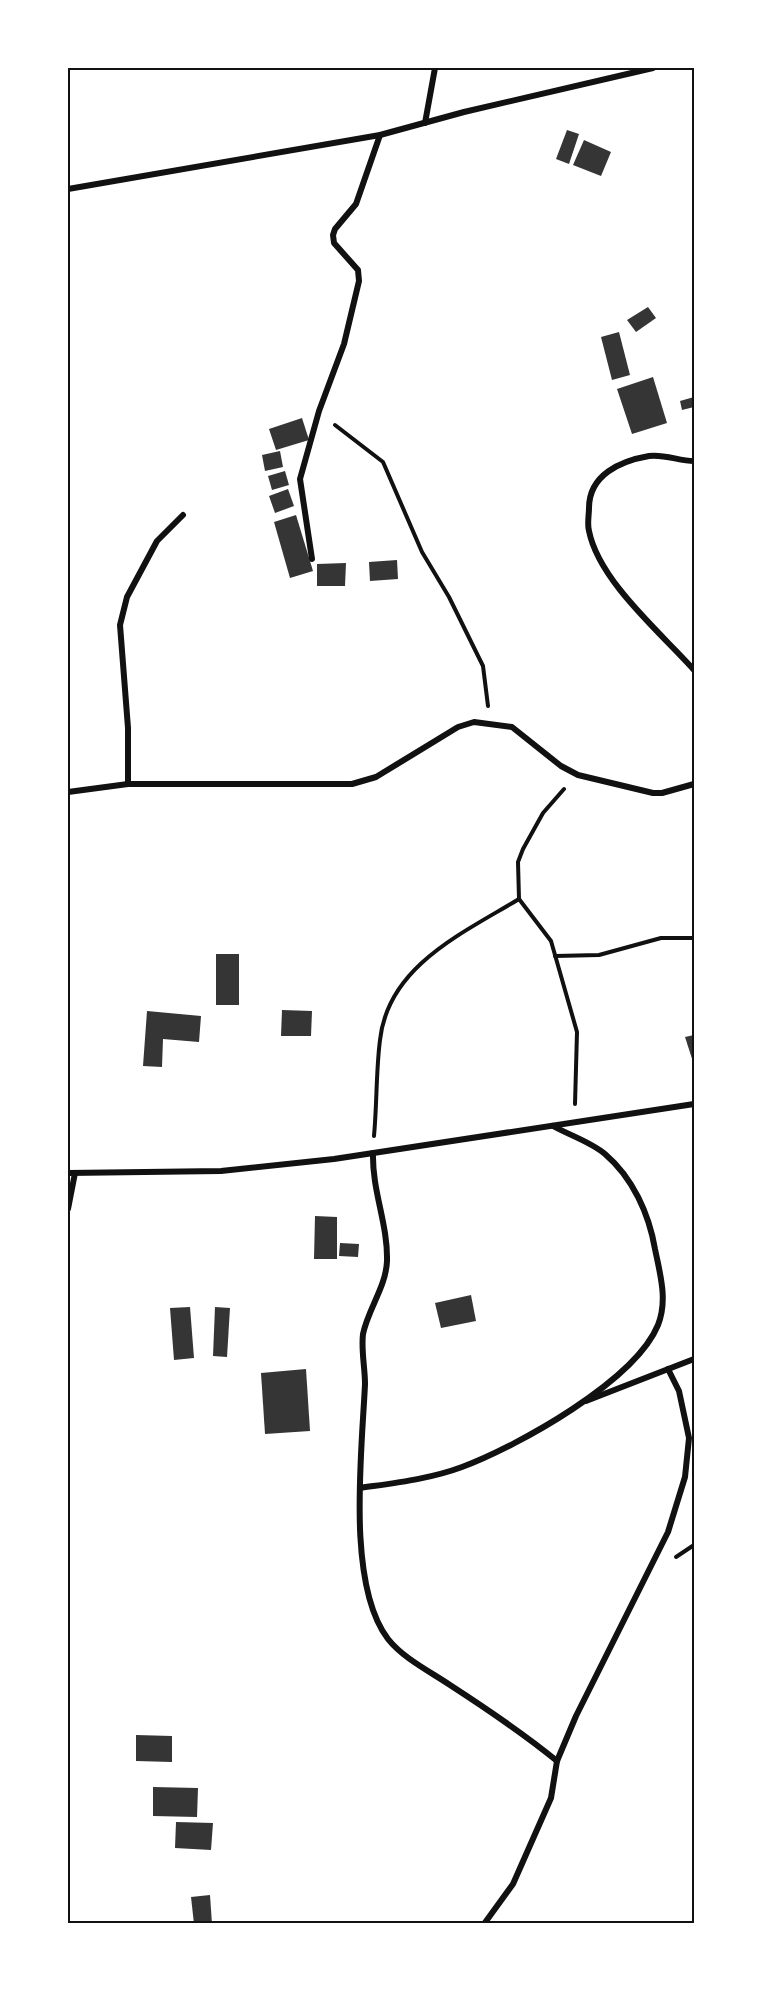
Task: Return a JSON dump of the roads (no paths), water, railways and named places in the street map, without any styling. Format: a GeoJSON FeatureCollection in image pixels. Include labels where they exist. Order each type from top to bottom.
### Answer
{"type":"FeatureCollection","features":[{"type":"Feature","properties":{"kind":"street"},"geometry":{"type":"LineString","coordinates":[[425,123],[435,68]]}},
{"type":"Feature","properties":{"kind":"street"},"geometry":{"type":"LineString","coordinates":[[68,189],[380,135],[653,68]]}},
{"type":"Feature","properties":{"kind":"street"},"geometry":{"type":"LineString","coordinates":[[312,560],[313,551],[300,487],[319,411],[344,344],[358,281],[358,270],[334,243],[333,236],[335,229],[356,204],[380,135]]}},
{"type":"Feature","properties":{"kind":"street"},"geometry":{"type":"LineString","coordinates":[[694,461],[649,456],[613,467],[592,487],[589,500],[589,531],[599,558],[619,586],[694,670]]}},
{"type":"Feature","properties":{"kind":"street"},"geometry":{"type":"LineString","coordinates":[[128,784],[128,728],[120,625],[127,597],[157,541],[183,515]]}},
{"type":"Feature","properties":{"kind":"street"},"geometry":{"type":"LineString","coordinates":[[68,792],[128,784],[352,784],[376,777],[458,727],[474,722],[512,727],[561,766],[578,775],[653,793],[662,793],[694,784]]}},
{"type":"Feature","properties":{"kind":"street"},"geometry":{"type":"LineString","coordinates":[[68,1209],[71,1173],[221,1171],[373,1153],[694,1104]]}},
{"type":"Feature","properties":{"kind":"street"},"geometry":{"type":"LineString","coordinates":[[360,1488],[460,1468],[494,1454],[579,1404],[639,1356],[659,1323],[664,1300],[650,1221],[626,1177],[604,1153],[552,1126]]}},
{"type":"Feature","properties":{"kind":"street"},"geometry":{"type":"LineString","coordinates":[[373,1153],[372,1173],[385,1229],[387,1263],[363,1338],[365,1380],[360,1488],[366,1580],[375,1618],[387,1638],[399,1651],[512,1725],[557,1761]]}},
{"type":"Feature","properties":{"kind":"street"},"geometry":{"type":"LineString","coordinates":[[579,1404],[694,1359]]}},
{"type":"Feature","properties":{"kind":"street"},"geometry":{"type":"LineString","coordinates":[[484,1923],[513,1884],[527,1855],[551,1798],[557,1761],[576,1716],[668,1532],[685,1477],[689,1438],[687,1417],[679,1391],[668,1369]]}}]}
